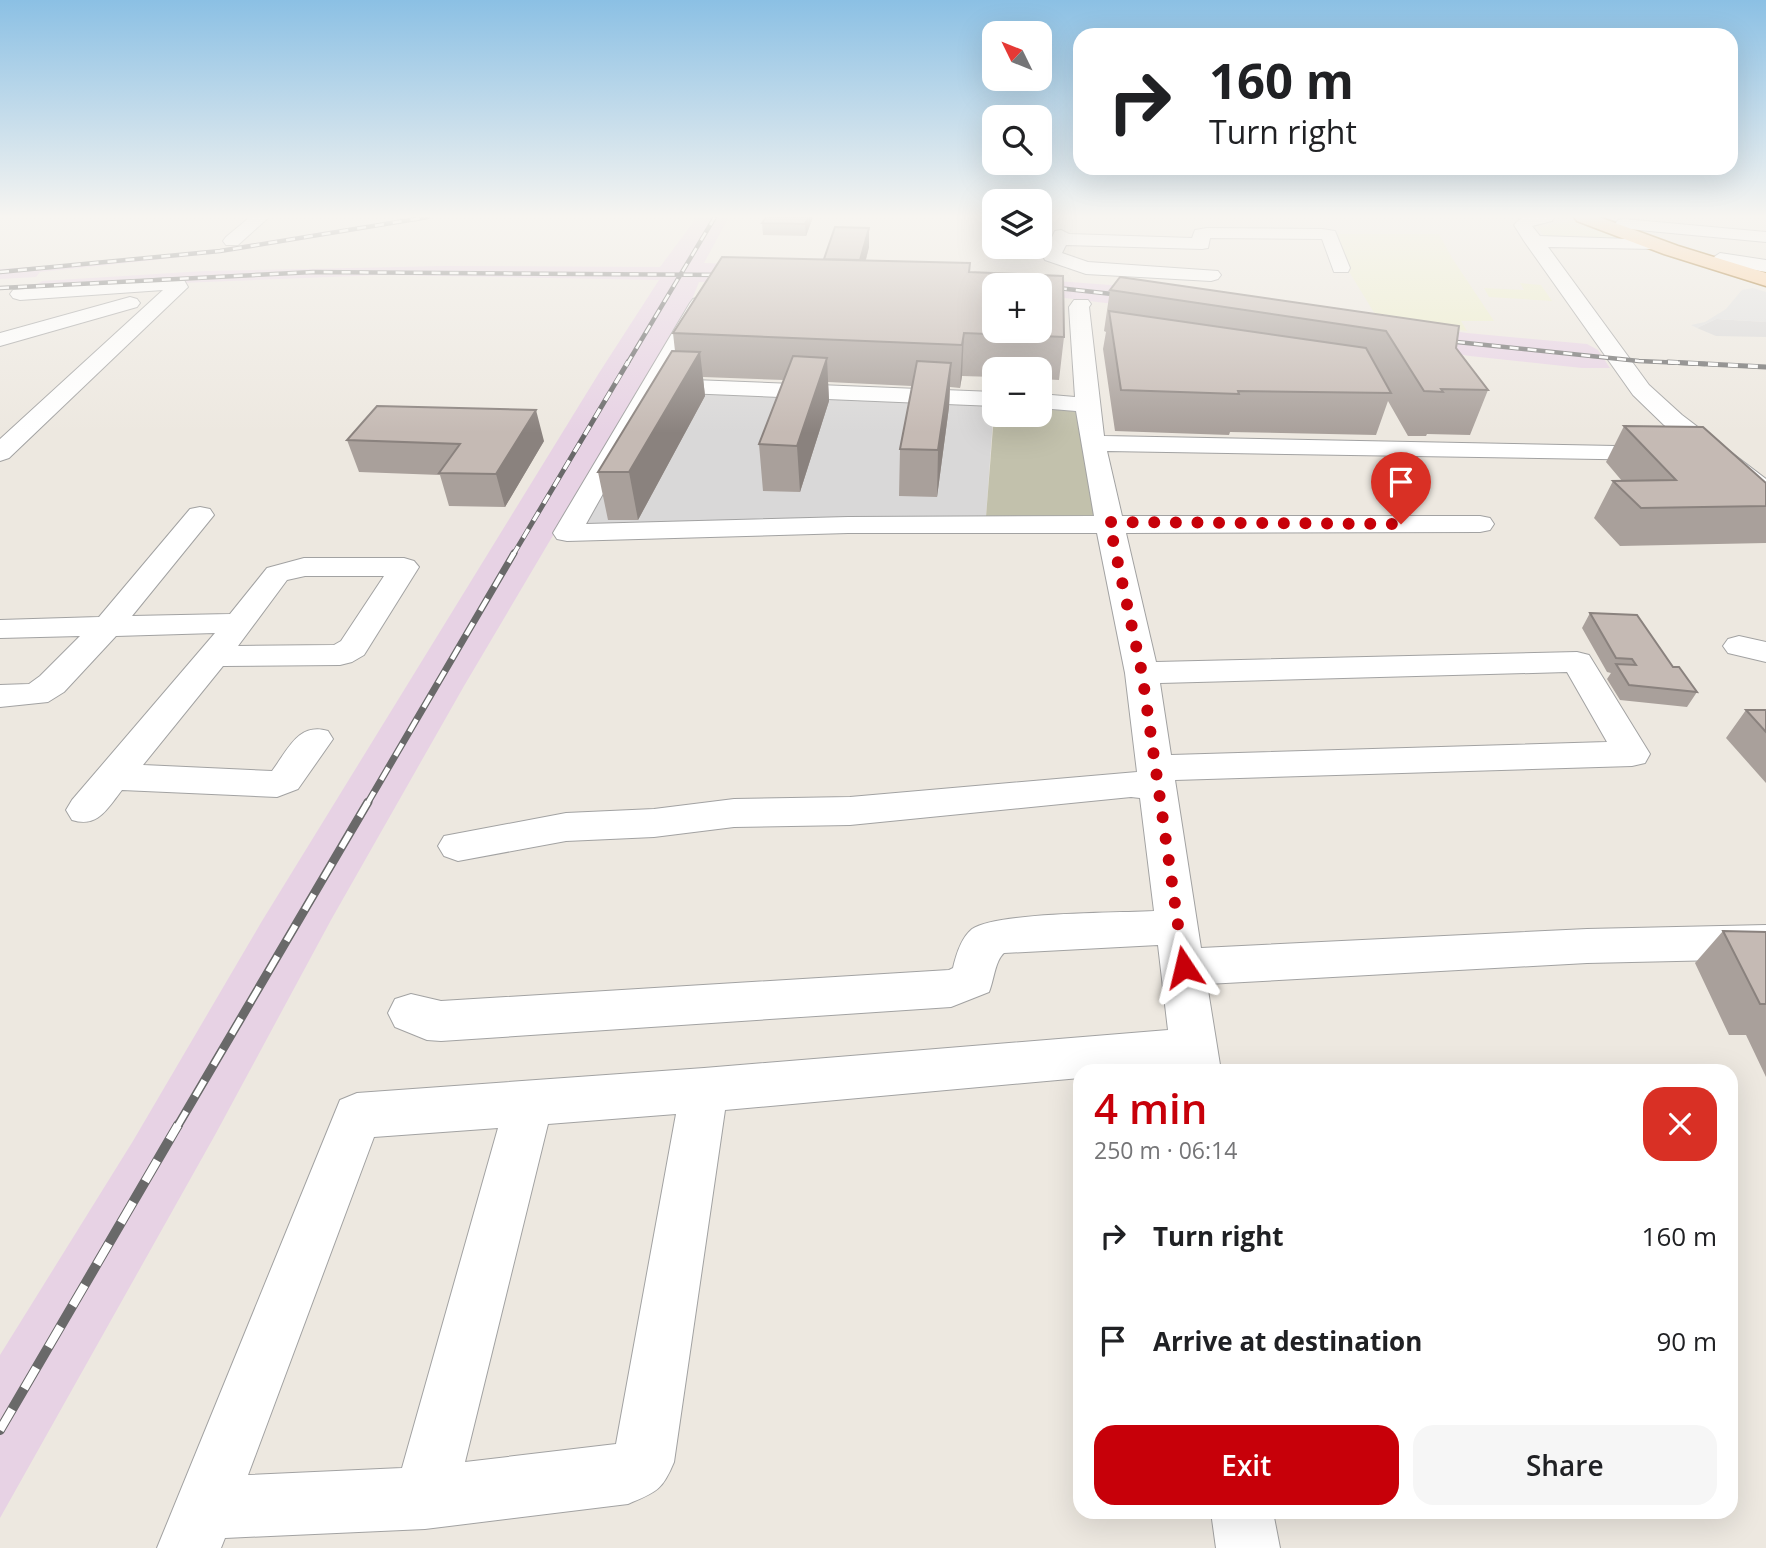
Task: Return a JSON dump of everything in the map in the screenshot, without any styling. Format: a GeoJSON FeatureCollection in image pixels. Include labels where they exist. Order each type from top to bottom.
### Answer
{"type":"FeatureCollection","features":[{"type":"Feature","properties":{"kind":"street"},"geometry":{"type":"LineString","coordinates":[[14,304],[50,289]]}},
{"type":"Feature","properties":{"kind":"street"},"geometry":{"type":"LineString","coordinates":[[14,304],[134,289]]}},
{"type":"Feature","properties":{"kind":"street"},"geometry":{"type":"LineString","coordinates":[[0,453],[177,289]]}},
{"type":"Feature","properties":{"kind":"street"},"geometry":{"type":"LineString","coordinates":[[708,289],[651,384],[568,533],[848,525],[1109,522],[1480,524]]}},
{"type":"Feature","properties":{"kind":"street"},"geometry":{"type":"LineString","coordinates":[[1567,289],[1630,377],[1660,408],[1766,492]]}},
{"type":"Feature","properties":{"kind":"street"},"geometry":{"type":"LineString","coordinates":[[0,340],[107,309],[170,296]]}},
{"type":"Feature","properties":{"kind":"street"},"geometry":{"type":"LineString","coordinates":[[1058,299],[1105,307]]}},
{"type":"Feature","properties":{"kind":"street"},"geometry":{"type":"LineString","coordinates":[[704,1090],[643,1462],[628,1473],[197,1528],[357,1116],[704,1090],[1168,1050],[1196,1061],[1142,673],[1087,405],[1079,307],[1081,304]]}},
{"type":"Feature","properties":{"kind":"street"},"geometry":{"type":"LineString","coordinates":[[1082,337],[1107,340]]}},
{"type":"Feature","properties":{"kind":"street"},"geometry":{"type":"LineString","coordinates":[[651,384],[982,398]]}},
{"type":"Feature","properties":{"kind":"street"},"geometry":{"type":"LineString","coordinates":[[1052,402],[1087,405]]}},
{"type":"Feature","properties":{"kind":"street"},"geometry":{"type":"LineString","coordinates":[[1386,424],[1399,449]]}},
{"type":"Feature","properties":{"kind":"street"},"geometry":{"type":"LineString","coordinates":[[1093,443],[1715,453]]}},
{"type":"Feature","properties":{"kind":"street"},"geometry":{"type":"LineString","coordinates":[[0,696],[36,694],[44,689],[108,626],[200,515]]}},
{"type":"Feature","properties":{"kind":"street"},"geometry":{"type":"LineString","coordinates":[[85,810],[214,656],[276,574],[286,569],[404,567],[353,648],[340,655],[214,656]]}},
{"type":"Feature","properties":{"kind":"street"},"geometry":{"type":"LineString","coordinates":[[0,629],[239,623]]}},
{"type":"Feature","properties":{"kind":"street"},"geometry":{"type":"LineString","coordinates":[[458,846],[566,827],[654,823],[734,813],[850,811],[1131,784],[1156,778],[1632,754],[1577,662],[1142,673]]}},
{"type":"Feature","properties":{"kind":"street"},"geometry":{"type":"LineString","coordinates":[[114,777],[277,784],[285,780],[315,740]]}},
{"type":"Feature","properties":{"kind":"street"},"geometry":{"type":"LineString","coordinates":[[411,1013],[427,1020],[441,1021],[951,988],[964,985],[973,979],[977,952],[989,939],[999,936],[1181,947],[1587,946],[1766,942]]}},
{"type":"Feature","properties":{"kind":"street"},"geometry":{"type":"LineString","coordinates":[[425,1497],[529,1102]]}},
{"type":"Feature","properties":{"kind":"street"},"geometry":{"type":"LineString","coordinates":[[1243,1519],[1248,1548]]}},
{"type":"Feature","properties":{"kind":"shaded area"},"geometry":{"type":"Polygon","coordinates":[[[653,289],[696,289],[464,686],[331,920],[215,1135],[0,1518],[0,1355],[133,1141],[262,921],[653,289]]]}},
{"type":"Feature","properties":{"kind":"shaded area"},"geometry":{"type":"Polygon","coordinates":[[[1052,289],[1160,289],[1467,333],[1587,344],[1598,350],[1610,368],[1582,368],[1470,356],[1163,310],[1052,296],[1052,289]]]}},
{"type":"Feature","properties":{"kind":"shaded area"},"geometry":{"type":"Polygon","coordinates":[[[1360,289],[1473,289],[1494,321],[1461,321],[1467,331],[1378,319],[1360,289]]]}},
{"type":"Feature","properties":{"kind":"shaded area"},"geometry":{"type":"Polygon","coordinates":[[[1485,289],[1509,289],[1544,289],[1552,301],[1489,297],[1485,289]]]}},
{"type":"Feature","properties":{"kind":"shaded area"},"geometry":{"type":"Polygon","coordinates":[[[1742,290],[1766,292],[1766,322],[1716,319],[1697,328],[1691,325],[1705,322],[1726,309],[1742,290]]]}},
{"type":"Feature","properties":{"kind":"shaded area"},"geometry":{"type":"Polygon","coordinates":[[[1716,319],[1766,322],[1766,337],[1716,336],[1697,328],[1716,319]]]}},
{"type":"Feature","properties":{"kind":"shaded area"},"geometry":{"type":"Polygon","coordinates":[[[659,389],[982,404],[982,427],[992,427],[986,517],[581,528],[659,389]]]}},
{"type":"Feature","properties":{"kind":"shaded area"},"geometry":{"type":"Polygon","coordinates":[[[1052,407],[1081,412],[1096,518],[986,517],[993,427],[1052,427],[1052,407]]]}},
{"type":"Feature","properties":{"kind":"building"},"geometry":{"type":"Polygon","coordinates":[[[701,289],[982,289],[982,334],[964,333],[962,345],[673,333],[701,289]]]}},
{"type":"Feature","properties":{"kind":"building"},"geometry":{"type":"Polygon","coordinates":[[[1052,289],[1063,289],[1064,337],[1052,337],[1052,289]]]}},
{"type":"Feature","properties":{"kind":"building"},"geometry":{"type":"Polygon","coordinates":[[[1205,289],[1459,326],[1456,348],[1488,390],[1424,391],[1386,331],[1110,290],[1205,289]]]}},
{"type":"Feature","properties":{"kind":"building"},"geometry":{"type":"Polygon","coordinates":[[[1109,311],[1366,348],[1391,393],[1238,391],[1239,394],[1121,390],[1109,311]]]}},
{"type":"Feature","properties":{"kind":"building"},"geometry":{"type":"Polygon","coordinates":[[[672,351],[700,352],[629,472],[598,472],[672,351]]]}},
{"type":"Feature","properties":{"kind":"building"},"geometry":{"type":"Polygon","coordinates":[[[793,356],[827,358],[797,446],[759,444],[793,356]]]}},
{"type":"Feature","properties":{"kind":"building"},"geometry":{"type":"Polygon","coordinates":[[[917,361],[951,363],[938,450],[900,449],[917,361]]]}},
{"type":"Feature","properties":{"kind":"building"},"geometry":{"type":"Polygon","coordinates":[[[377,406],[536,410],[496,474],[439,473],[460,444],[347,440],[377,406]]]}},
{"type":"Feature","properties":{"kind":"building"},"geometry":{"type":"Polygon","coordinates":[[[1624,426],[1703,427],[1766,483],[1766,506],[1641,508],[1613,481],[1676,480],[1624,426]]]}},
{"type":"Feature","properties":{"kind":"building"},"geometry":{"type":"Polygon","coordinates":[[[1590,613],[1637,615],[1673,667],[1679,667],[1697,692],[1629,685],[1616,664],[1636,665],[1632,659],[1616,658],[1590,613]]]}},
{"type":"Feature","properties":{"kind":"building"},"geometry":{"type":"Polygon","coordinates":[[[1746,710],[1766,710],[1766,732],[1746,710]]]}},
{"type":"Feature","properties":{"kind":"building"},"geometry":{"type":"Polygon","coordinates":[[[1723,931],[1766,932],[1766,1004],[1760,1004],[1723,931]]]}},
{"type":"Feature","properties":{"kind":"railway"},"geometry":{"type":"LineString","coordinates":[[627,364],[672,289]]}},
{"type":"Feature","properties":{"kind":"railway"},"geometry":{"type":"LineString","coordinates":[[1069,289],[1130,296]]}},
{"type":"Feature","properties":{"kind":"railway"},"geometry":{"type":"LineString","coordinates":[[1438,340],[1639,361],[1705,364]]}},
{"type":"Feature","properties":{"kind":"railway"},"geometry":{"type":"LineString","coordinates":[[513,555],[628,362]]}},
{"type":"Feature","properties":{"kind":"railway"},"geometry":{"type":"LineString","coordinates":[[1668,362],[1766,367]]}},
{"type":"Feature","properties":{"kind":"railway"},"geometry":{"type":"LineString","coordinates":[[367,804],[514,553]]}},
{"type":"Feature","properties":{"kind":"railway"},"geometry":{"type":"LineString","coordinates":[[177,1127],[368,802]]}},
{"type":"Feature","properties":{"kind":"railway"},"geometry":{"type":"LineString","coordinates":[[0,1430],[178,1125]]}},
{"type":"Feature","properties":{"kind":"route"},"geometry":{"type":"LineString","coordinates":[[1184,967],[1142,673],[1109,522],[1401,524]]}}]}
